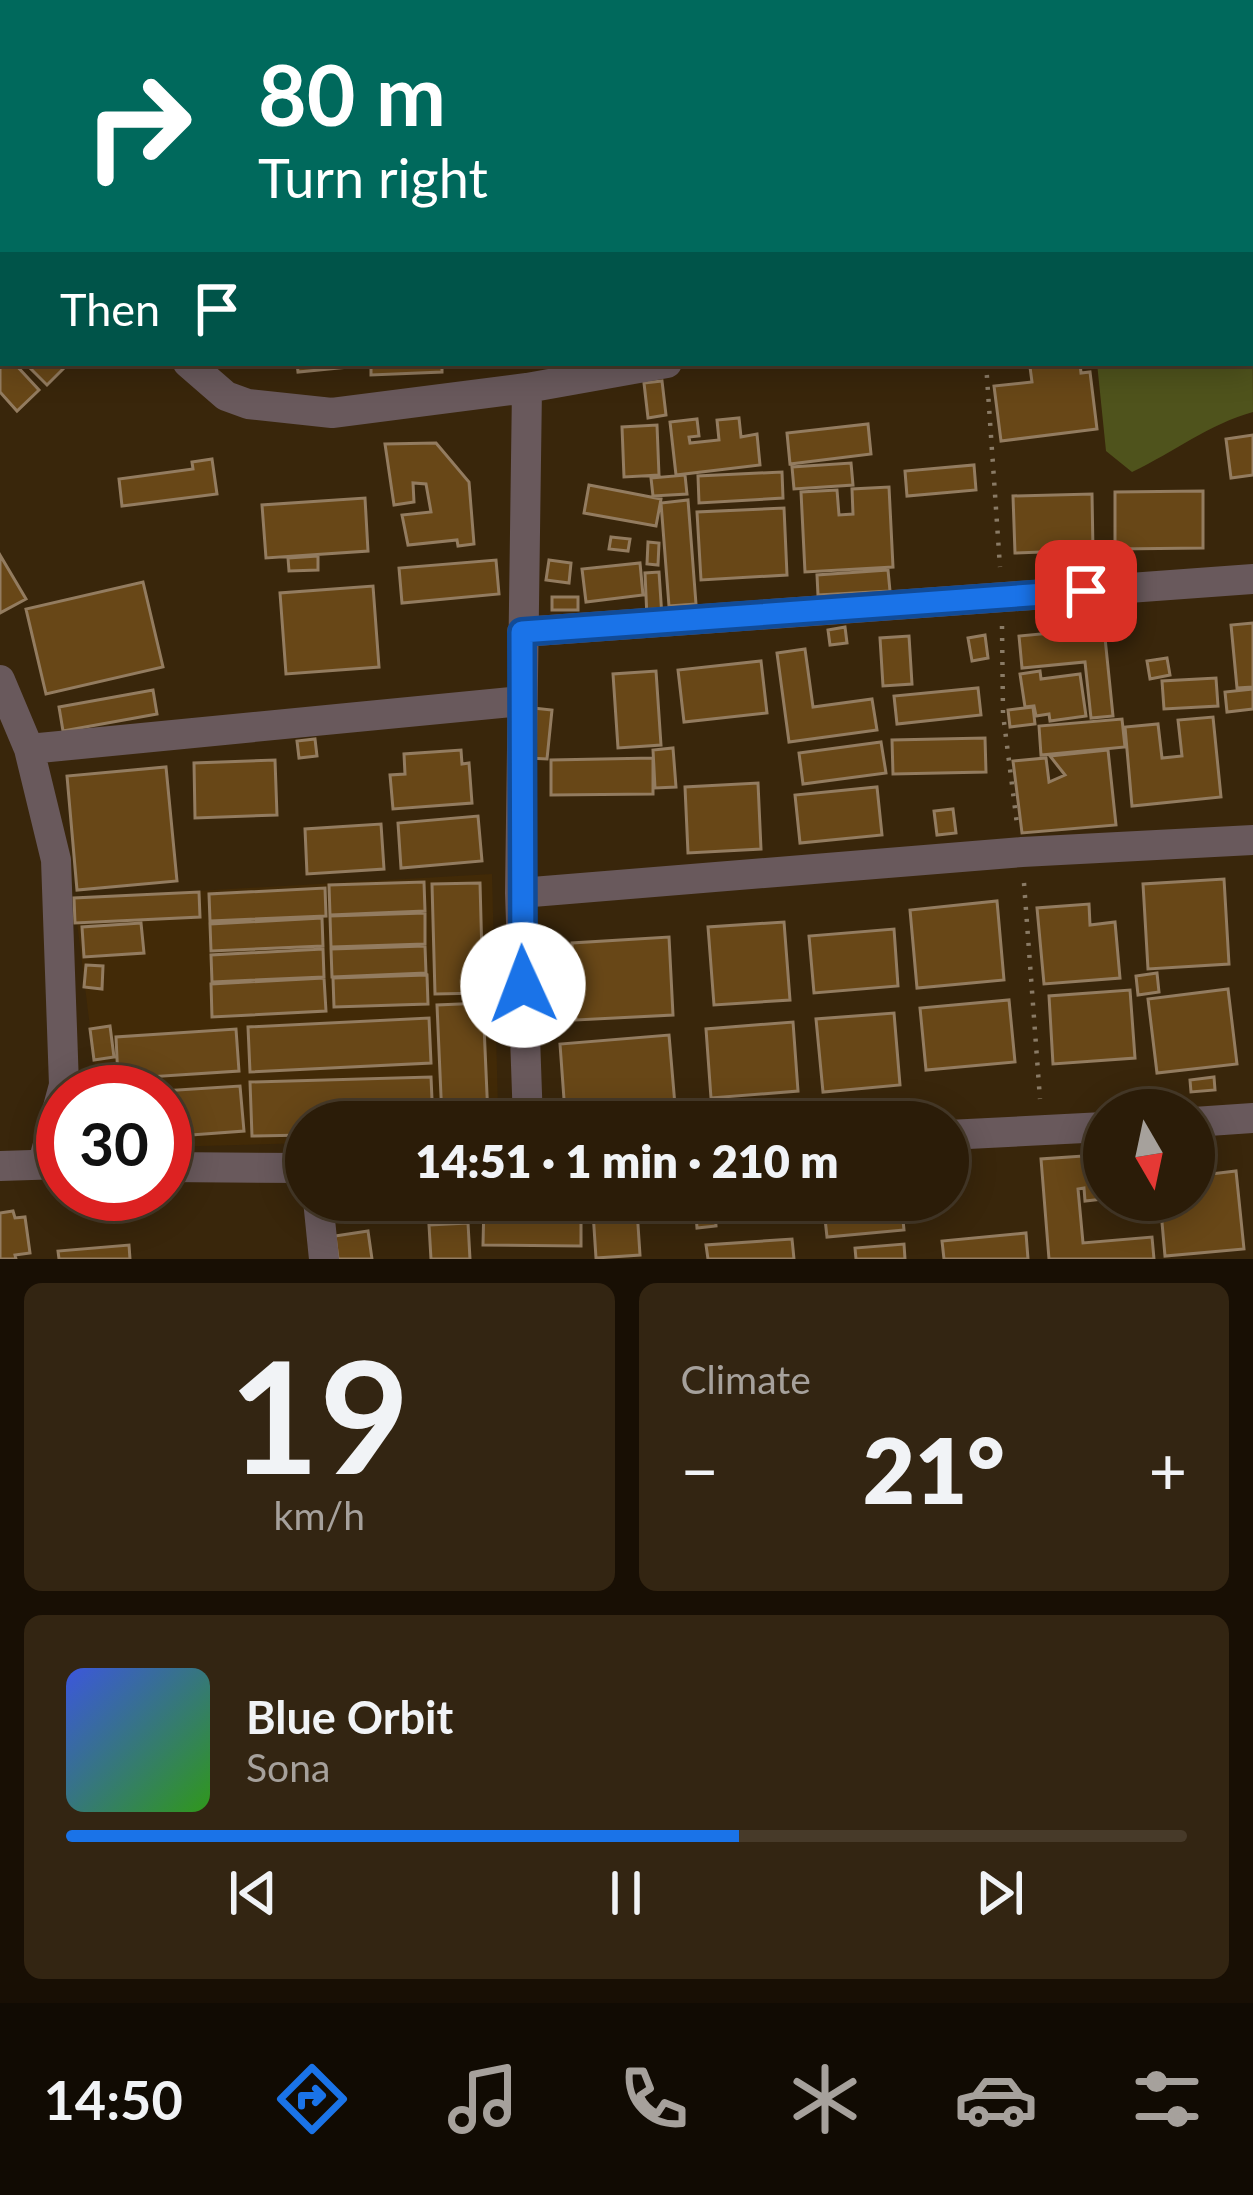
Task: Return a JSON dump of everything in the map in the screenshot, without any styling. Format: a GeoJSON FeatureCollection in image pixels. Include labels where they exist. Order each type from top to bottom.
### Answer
{"type":"FeatureCollection","features":[{"type":"Feature","properties":{"kind":"street"},"geometry":{"type":"LineString","coordinates":[[192,366],[226,395],[248,404],[315,412],[364,411],[650,366]]}},
{"type":"Feature","properties":{"kind":"street"},"geometry":{"type":"LineString","coordinates":[[527,388],[520,893],[527,1101]]}},
{"type":"Feature","properties":{"kind":"street"},"geometry":{"type":"LineString","coordinates":[[522,632],[1253,579]]}},
{"type":"Feature","properties":{"kind":"street"},"geometry":{"type":"LineString","coordinates":[[0,680],[29,749],[56,860],[63,1065]]}},
{"type":"Feature","properties":{"kind":"street"},"geometry":{"type":"LineString","coordinates":[[29,749],[521,701]]}},
{"type":"Feature","properties":{"kind":"street"},"geometry":{"type":"LineString","coordinates":[[520,893],[1022,852],[1253,840]]}},
{"type":"Feature","properties":{"kind":"street"},"geometry":{"type":"LineString","coordinates":[[1215,1121],[1253,1118]]}},
{"type":"Feature","properties":{"kind":"street"},"geometry":{"type":"LineString","coordinates":[[969,1134],[1083,1128]]}},
{"type":"Feature","properties":{"kind":"street"},"geometry":{"type":"LineString","coordinates":[[0,1166],[36,1164]]}},
{"type":"Feature","properties":{"kind":"street"},"geometry":{"type":"LineString","coordinates":[[192,1168],[285,1168]]}},
{"type":"Feature","properties":{"kind":"street"},"geometry":{"type":"LineString","coordinates":[[320,1221],[323,1259]]}},
{"type":"Feature","properties":{"kind":"path"},"geometry":{"type":"LineString","coordinates":[[1022,852],[1042,1130]]}},
{"type":"Feature","properties":{"kind":"shaded area"},"geometry":{"type":"Polygon","coordinates":[[[492,874],[498,1101],[285,1101],[285,1144],[192,1146],[192,1065],[95,1065],[74,898],[492,874]]]}},
{"type":"Feature","properties":{"kind":"green space"},"geometry":{"type":"Polygon","coordinates":[[[1097,366],[1253,366],[1253,412],[1206,431],[1132,472],[1106,451],[1097,366]]]}},
{"type":"Feature","properties":{"kind":"building"},"geometry":{"type":"Polygon","coordinates":[[[0,366],[17,366],[39,390],[17,411],[0,392],[0,366]]]}},
{"type":"Feature","properties":{"kind":"building"},"geometry":{"type":"Polygon","coordinates":[[[28,366],[66,366],[47,385],[28,366]]]}},
{"type":"Feature","properties":{"kind":"building"},"geometry":{"type":"Polygon","coordinates":[[[297,366],[360,366],[298,372],[297,366]]]}},
{"type":"Feature","properties":{"kind":"building"},"geometry":{"type":"Polygon","coordinates":[[[371,366],[442,366],[442,372],[371,375],[371,366]]]}},
{"type":"Feature","properties":{"kind":"building"},"geometry":{"type":"Polygon","coordinates":[[[1080,366],[1081,373],[1090,372],[1097,429],[1001,441],[994,386],[1032,382],[1030,367],[1080,366]]]}},
{"type":"Feature","properties":{"kind":"building"},"geometry":{"type":"Polygon","coordinates":[[[662,381],[666,415],[648,418],[644,383],[662,381]]]}},
{"type":"Feature","properties":{"kind":"building"},"geometry":{"type":"Polygon","coordinates":[[[739,418],[741,437],[757,434],[760,465],[676,475],[670,422],[697,419],[699,436],[689,437],[690,443],[719,440],[717,420],[739,418]]]}},
{"type":"Feature","properties":{"kind":"building"},"geometry":{"type":"Polygon","coordinates":[[[868,424],[871,454],[790,464],[787,433],[868,424]]]}},
{"type":"Feature","properties":{"kind":"building"},"geometry":{"type":"Polygon","coordinates":[[[657,425],[659,475],[624,477],[622,427],[657,425]]]}},
{"type":"Feature","properties":{"kind":"building"},"geometry":{"type":"Polygon","coordinates":[[[1253,435],[1253,475],[1231,478],[1226,439],[1253,435]]]}},
{"type":"Feature","properties":{"kind":"building"},"geometry":{"type":"Polygon","coordinates":[[[436,443],[469,482],[474,544],[458,546],[457,540],[408,545],[402,515],[431,512],[426,484],[413,483],[414,502],[394,505],[385,444],[436,443]]]}},
{"type":"Feature","properties":{"kind":"building"},"geometry":{"type":"Polygon","coordinates":[[[212,459],[217,494],[122,506],[119,479],[193,469],[192,462],[212,459]]]}},
{"type":"Feature","properties":{"kind":"building"},"geometry":{"type":"Polygon","coordinates":[[[851,463],[853,485],[794,489],[792,467],[851,463]]]}},
{"type":"Feature","properties":{"kind":"building"},"geometry":{"type":"Polygon","coordinates":[[[974,465],[976,490],[907,496],[905,471],[974,465]]]}},
{"type":"Feature","properties":{"kind":"building"},"geometry":{"type":"Polygon","coordinates":[[[782,472],[783,498],[699,503],[698,476],[782,472]]]}},
{"type":"Feature","properties":{"kind":"building"},"geometry":{"type":"Polygon","coordinates":[[[685,475],[687,494],[653,496],[651,478],[685,475]]]}},
{"type":"Feature","properties":{"kind":"building"},"geometry":{"type":"Polygon","coordinates":[[[589,485],[661,499],[656,526],[584,513],[589,485]]]}},
{"type":"Feature","properties":{"kind":"building"},"geometry":{"type":"Polygon","coordinates":[[[889,487],[893,567],[805,572],[801,492],[837,490],[839,515],[853,514],[852,489],[889,487]]]}},
{"type":"Feature","properties":{"kind":"building"},"geometry":{"type":"Polygon","coordinates":[[[1203,491],[1203,548],[1115,549],[1115,492],[1203,491]]]}},
{"type":"Feature","properties":{"kind":"building"},"geometry":{"type":"Polygon","coordinates":[[[1092,494],[1093,550],[1015,553],[1013,496],[1092,494]]]}},
{"type":"Feature","properties":{"kind":"building"},"geometry":{"type":"Polygon","coordinates":[[[365,498],[368,551],[266,558],[262,505],[365,498]]]}},
{"type":"Feature","properties":{"kind":"building"},"geometry":{"type":"Polygon","coordinates":[[[688,500],[696,604],[669,606],[661,503],[688,500]]]}},
{"type":"Feature","properties":{"kind":"building"},"geometry":{"type":"Polygon","coordinates":[[[784,508],[787,575],[701,580],[697,512],[784,508]]]}},
{"type":"Feature","properties":{"kind":"building"},"geometry":{"type":"Polygon","coordinates":[[[611,537],[630,539],[628,551],[609,549],[611,537]]]}},
{"type":"Feature","properties":{"kind":"building"},"geometry":{"type":"Polygon","coordinates":[[[648,542],[659,543],[658,565],[647,564],[648,542]]]}},
{"type":"Feature","properties":{"kind":"building"},"geometry":{"type":"Polygon","coordinates":[[[0,555],[26,599],[0,613],[0,555]]]}},
{"type":"Feature","properties":{"kind":"building"},"geometry":{"type":"Polygon","coordinates":[[[318,556],[318,570],[289,571],[288,558],[318,556]]]}},
{"type":"Feature","properties":{"kind":"building"},"geometry":{"type":"Polygon","coordinates":[[[496,560],[499,594],[402,603],[399,568],[496,560]]]}},
{"type":"Feature","properties":{"kind":"building"},"geometry":{"type":"Polygon","coordinates":[[[549,560],[571,563],[569,583],[546,580],[549,560]]]}},
{"type":"Feature","properties":{"kind":"building"},"geometry":{"type":"Polygon","coordinates":[[[640,563],[643,595],[586,602],[582,569],[640,563]]]}},
{"type":"Feature","properties":{"kind":"building"},"geometry":{"type":"Polygon","coordinates":[[[888,570],[890,591],[818,595],[817,575],[888,570]]]}},
{"type":"Feature","properties":{"kind":"building"},"geometry":{"type":"Polygon","coordinates":[[[659,572],[662,617],[647,618],[645,573],[659,572]]]}},
{"type":"Feature","properties":{"kind":"building"},"geometry":{"type":"Polygon","coordinates":[[[143,582],[163,667],[46,694],[26,609],[143,582]]]}},
{"type":"Feature","properties":{"kind":"building"},"geometry":{"type":"Polygon","coordinates":[[[373,586],[379,667],[286,674],[280,593],[373,586]]]}},
{"type":"Feature","properties":{"kind":"building"},"geometry":{"type":"Polygon","coordinates":[[[552,597],[578,597],[578,610],[552,610],[552,597]]]}},
{"type":"Feature","properties":{"kind":"building"},"geometry":{"type":"Polygon","coordinates":[[[1253,623],[1253,687],[1237,688],[1231,625],[1253,623]]]}},
{"type":"Feature","properties":{"kind":"building"},"geometry":{"type":"Polygon","coordinates":[[[845,627],[847,643],[830,645],[828,630],[845,627]]]}},
{"type":"Feature","properties":{"kind":"building"},"geometry":{"type":"Polygon","coordinates":[[[1104,628],[1113,716],[1091,718],[1085,662],[1022,668],[1019,636],[1104,628]]]}},
{"type":"Feature","properties":{"kind":"building"},"geometry":{"type":"Polygon","coordinates":[[[985,635],[988,658],[972,661],[968,638],[985,635]]]}},
{"type":"Feature","properties":{"kind":"building"},"geometry":{"type":"Polygon","coordinates":[[[909,636],[912,684],[883,686],[880,638],[909,636]]]}},
{"type":"Feature","properties":{"kind":"building"},"geometry":{"type":"Polygon","coordinates":[[[805,649],[813,707],[872,699],[877,730],[789,742],[777,653],[805,649]]]}},
{"type":"Feature","properties":{"kind":"building"},"geometry":{"type":"Polygon","coordinates":[[[1167,658],[1170,675],[1150,679],[1147,661],[1167,658]]]}},
{"type":"Feature","properties":{"kind":"building"},"geometry":{"type":"Polygon","coordinates":[[[761,661],[767,713],[684,722],[678,670],[761,661]]]}},
{"type":"Feature","properties":{"kind":"building"},"geometry":{"type":"Polygon","coordinates":[[[656,671],[661,745],[618,748],[613,674],[656,671]]]}},
{"type":"Feature","properties":{"kind":"building"},"geometry":{"type":"Polygon","coordinates":[[[1040,671],[1041,679],[1080,674],[1086,716],[1050,721],[1049,714],[1036,716],[1034,706],[1025,707],[1020,674],[1040,671]]]}},
{"type":"Feature","properties":{"kind":"building"},"geometry":{"type":"Polygon","coordinates":[[[1216,678],[1218,706],[1164,709],[1162,681],[1216,678]]]}},
{"type":"Feature","properties":{"kind":"building"},"geometry":{"type":"Polygon","coordinates":[[[978,688],[981,715],[897,724],[894,696],[978,688]]]}},
{"type":"Feature","properties":{"kind":"building"},"geometry":{"type":"Polygon","coordinates":[[[1253,689],[1253,709],[1227,712],[1225,692],[1253,689]]]}},
{"type":"Feature","properties":{"kind":"building"},"geometry":{"type":"Polygon","coordinates":[[[153,690],[157,714],[63,731],[59,707],[153,690]]]}},
{"type":"Feature","properties":{"kind":"building"},"geometry":{"type":"Polygon","coordinates":[[[1033,707],[1035,724],[1010,727],[1008,710],[1033,707]]]}},
{"type":"Feature","properties":{"kind":"building"},"geometry":{"type":"Polygon","coordinates":[[[533,708],[552,710],[547,759],[528,758],[533,708]]]}},
{"type":"Feature","properties":{"kind":"building"},"geometry":{"type":"Polygon","coordinates":[[[1213,717],[1221,797],[1132,806],[1125,727],[1158,724],[1162,758],[1182,756],[1178,720],[1213,717]]]}},
{"type":"Feature","properties":{"kind":"building"},"geometry":{"type":"Polygon","coordinates":[[[1122,719],[1125,747],[1041,755],[1039,726],[1122,719]]]}},
{"type":"Feature","properties":{"kind":"building"},"geometry":{"type":"Polygon","coordinates":[[[985,738],[986,772],[893,774],[892,740],[985,738]]]}},
{"type":"Feature","properties":{"kind":"building"},"geometry":{"type":"Polygon","coordinates":[[[315,739],[317,756],[299,758],[297,741],[315,739]]]}},
{"type":"Feature","properties":{"kind":"building"},"geometry":{"type":"Polygon","coordinates":[[[881,742],[886,773],[803,784],[799,753],[881,742]]]}},
{"type":"Feature","properties":{"kind":"building"},"geometry":{"type":"Polygon","coordinates":[[[673,748],[676,787],[655,788],[653,750],[673,748]]]}},
{"type":"Feature","properties":{"kind":"building"},"geometry":{"type":"Polygon","coordinates":[[[461,750],[462,764],[469,763],[472,803],[393,809],[390,775],[405,774],[404,754],[461,750]]]}},
{"type":"Feature","properties":{"kind":"building"},"geometry":{"type":"Polygon","coordinates":[[[1108,750],[1116,825],[1022,833],[1013,761],[1046,758],[1049,782],[1065,775],[1050,756],[1108,750]]]}},
{"type":"Feature","properties":{"kind":"building"},"geometry":{"type":"Polygon","coordinates":[[[653,758],[653,794],[551,795],[551,760],[653,758]]]}},
{"type":"Feature","properties":{"kind":"building"},"geometry":{"type":"Polygon","coordinates":[[[275,760],[277,815],[195,818],[194,763],[275,760]]]}},
{"type":"Feature","properties":{"kind":"building"},"geometry":{"type":"Polygon","coordinates":[[[166,767],[177,881],[77,890],[67,776],[166,767]]]}},
{"type":"Feature","properties":{"kind":"building"},"geometry":{"type":"Polygon","coordinates":[[[758,783],[761,849],[688,853],[685,787],[758,783]]]}},
{"type":"Feature","properties":{"kind":"building"},"geometry":{"type":"Polygon","coordinates":[[[877,787],[882,835],[800,843],[795,795],[877,787]]]}},
{"type":"Feature","properties":{"kind":"building"},"geometry":{"type":"Polygon","coordinates":[[[953,809],[956,833],[937,835],[934,811],[953,809]]]}},
{"type":"Feature","properties":{"kind":"building"},"geometry":{"type":"Polygon","coordinates":[[[478,816],[482,861],[401,868],[398,823],[478,816]]]}},
{"type":"Feature","properties":{"kind":"building"},"geometry":{"type":"Polygon","coordinates":[[[381,824],[384,869],[307,874],[305,829],[381,824]]]}},
{"type":"Feature","properties":{"kind":"building"},"geometry":{"type":"Polygon","coordinates":[[[1224,879],[1229,964],[1148,969],[1143,884],[1224,879]]]}},
{"type":"Feature","properties":{"kind":"building"},"geometry":{"type":"Polygon","coordinates":[[[424,882],[425,911],[330,915],[329,885],[424,882]]]}},
{"type":"Feature","properties":{"kind":"building"},"geometry":{"type":"Polygon","coordinates":[[[480,883],[483,993],[435,994],[432,884],[480,883]]]}},
{"type":"Feature","properties":{"kind":"building"},"geometry":{"type":"Polygon","coordinates":[[[325,888],[326,916],[210,921],[209,894],[325,888]]]}},
{"type":"Feature","properties":{"kind":"building"},"geometry":{"type":"Polygon","coordinates":[[[199,892],[200,917],[75,923],[74,898],[199,892]]]}},
{"type":"Feature","properties":{"kind":"building"},"geometry":{"type":"Polygon","coordinates":[[[997,901],[1004,980],[917,988],[910,910],[997,901]]]}},
{"type":"Feature","properties":{"kind":"building"},"geometry":{"type":"Polygon","coordinates":[[[1089,904],[1090,925],[1115,922],[1120,978],[1044,984],[1037,908],[1089,904]]]}},
{"type":"Feature","properties":{"kind":"building"},"geometry":{"type":"Polygon","coordinates":[[[425,913],[425,944],[331,947],[330,916],[425,913]]]}},
{"type":"Feature","properties":{"kind":"building"},"geometry":{"type":"Polygon","coordinates":[[[322,918],[323,946],[211,951],[210,924],[322,918]]]}},
{"type":"Feature","properties":{"kind":"building"},"geometry":{"type":"Polygon","coordinates":[[[784,922],[790,1000],[714,1005],[708,927],[784,922]]]}},
{"type":"Feature","properties":{"kind":"building"},"geometry":{"type":"Polygon","coordinates":[[[141,923],[144,953],[84,957],[82,927],[141,923]]]}},
{"type":"Feature","properties":{"kind":"building"},"geometry":{"type":"Polygon","coordinates":[[[894,929],[898,986],[814,993],[809,936],[894,929]]]}},
{"type":"Feature","properties":{"kind":"building"},"geometry":{"type":"Polygon","coordinates":[[[669,937],[673,1015],[576,1020],[572,943],[669,937]]]}},
{"type":"Feature","properties":{"kind":"building"},"geometry":{"type":"Polygon","coordinates":[[[425,946],[426,973],[332,977],[331,949],[425,946]]]}},
{"type":"Feature","properties":{"kind":"building"},"geometry":{"type":"Polygon","coordinates":[[[323,949],[324,977],[212,982],[211,955],[323,949]]]}},
{"type":"Feature","properties":{"kind":"building"},"geometry":{"type":"Polygon","coordinates":[[[559,959],[566,1019],[542,1021],[536,962],[559,959]]]}},
{"type":"Feature","properties":{"kind":"building"},"geometry":{"type":"Polygon","coordinates":[[[86,965],[103,966],[102,989],[84,987],[86,965]]]}},
{"type":"Feature","properties":{"kind":"building"},"geometry":{"type":"Polygon","coordinates":[[[1157,973],[1159,992],[1138,995],[1136,976],[1157,973]]]}},
{"type":"Feature","properties":{"kind":"building"},"geometry":{"type":"Polygon","coordinates":[[[427,975],[428,1004],[334,1007],[333,978],[427,975]]]}},
{"type":"Feature","properties":{"kind":"building"},"geometry":{"type":"Polygon","coordinates":[[[324,978],[326,1011],[212,1017],[211,984],[324,978]]]}},
{"type":"Feature","properties":{"kind":"building"},"geometry":{"type":"Polygon","coordinates":[[[1228,989],[1237,1064],[1157,1073],[1148,999],[1228,989]]]}},
{"type":"Feature","properties":{"kind":"building"},"geometry":{"type":"Polygon","coordinates":[[[1130,990],[1135,1058],[1053,1064],[1049,996],[1130,990]]]}},
{"type":"Feature","properties":{"kind":"building"},"geometry":{"type":"Polygon","coordinates":[[[1009,1000],[1015,1062],[926,1070],[920,1008],[1009,1000]]]}},
{"type":"Feature","properties":{"kind":"building"},"geometry":{"type":"Polygon","coordinates":[[[483,1003],[487,1101],[441,1101],[437,1005],[483,1003]]]}},
{"type":"Feature","properties":{"kind":"building"},"geometry":{"type":"Polygon","coordinates":[[[894,1013],[900,1085],[823,1092],[816,1019],[894,1013]]]}},
{"type":"Feature","properties":{"kind":"building"},"geometry":{"type":"Polygon","coordinates":[[[429,1018],[431,1063],[250,1072],[248,1027],[429,1018]]]}},
{"type":"Feature","properties":{"kind":"building"},"geometry":{"type":"Polygon","coordinates":[[[793,1022],[798,1091],[711,1098],[706,1029],[793,1022]]]}},
{"type":"Feature","properties":{"kind":"building"},"geometry":{"type":"Polygon","coordinates":[[[110,1026],[114,1057],[94,1060],[90,1029],[110,1026]]]}},
{"type":"Feature","properties":{"kind":"building"},"geometry":{"type":"Polygon","coordinates":[[[236,1029],[239,1071],[192,1074],[192,1065],[117,1065],[116,1037],[236,1029]]]}},
{"type":"Feature","properties":{"kind":"building"},"geometry":{"type":"Polygon","coordinates":[[[669,1035],[675,1101],[564,1101],[560,1044],[669,1035]]]}},
{"type":"Feature","properties":{"kind":"building"},"geometry":{"type":"Polygon","coordinates":[[[431,1077],[432,1101],[285,1101],[285,1135],[252,1136],[250,1082],[431,1077]]]}},
{"type":"Feature","properties":{"kind":"building"},"geometry":{"type":"Polygon","coordinates":[[[1214,1077],[1215,1089],[1191,1089],[1190,1080],[1214,1077]]]}},
{"type":"Feature","properties":{"kind":"building"},"geometry":{"type":"Polygon","coordinates":[[[240,1086],[244,1131],[192,1135],[192,1089],[240,1086]]]}},
{"type":"Feature","properties":{"kind":"building"},"geometry":{"type":"Polygon","coordinates":[[[1083,1156],[1083,1188],[1078,1189],[1083,1243],[1152,1237],[1154,1259],[1049,1259],[1041,1159],[1083,1156]]]}},
{"type":"Feature","properties":{"kind":"building"},"geometry":{"type":"Polygon","coordinates":[[[1236,1171],[1244,1249],[1165,1256],[1162,1221],[1215,1221],[1215,1174],[1236,1171]]]}},
{"type":"Feature","properties":{"kind":"building"},"geometry":{"type":"Polygon","coordinates":[[[13,1211],[15,1218],[25,1217],[30,1253],[0,1259],[0,1213],[13,1211]]]}},
{"type":"Feature","properties":{"kind":"building"},"geometry":{"type":"Polygon","coordinates":[[[484,1221],[581,1221],[581,1246],[483,1245],[484,1221]]]}},
{"type":"Feature","properties":{"kind":"building"},"geometry":{"type":"Polygon","coordinates":[[[594,1221],[638,1221],[640,1255],[596,1258],[594,1221]]]}},
{"type":"Feature","properties":{"kind":"building"},"geometry":{"type":"Polygon","coordinates":[[[696,1221],[716,1221],[716,1226],[697,1228],[696,1221]]]}},
{"type":"Feature","properties":{"kind":"building"},"geometry":{"type":"Polygon","coordinates":[[[825,1221],[903,1221],[904,1230],[827,1237],[825,1221]]]}},
{"type":"Feature","properties":{"kind":"building"},"geometry":{"type":"Polygon","coordinates":[[[468,1223],[470,1259],[431,1259],[429,1225],[468,1223]]]}},
{"type":"Feature","properties":{"kind":"building"},"geometry":{"type":"Polygon","coordinates":[[[368,1231],[372,1259],[338,1259],[335,1236],[368,1231]]]}},
{"type":"Feature","properties":{"kind":"building"},"geometry":{"type":"Polygon","coordinates":[[[1026,1233],[1028,1259],[944,1259],[942,1241],[1026,1233]]]}},
{"type":"Feature","properties":{"kind":"building"},"geometry":{"type":"Polygon","coordinates":[[[792,1239],[794,1259],[708,1259],[706,1245],[792,1239]]]}},
{"type":"Feature","properties":{"kind":"building"},"geometry":{"type":"Polygon","coordinates":[[[904,1244],[905,1259],[856,1259],[855,1248],[904,1244]]]}},
{"type":"Feature","properties":{"kind":"building"},"geometry":{"type":"Polygon","coordinates":[[[129,1245],[130,1259],[59,1259],[58,1251],[129,1245]]]}},
{"type":"Feature","properties":{"kind":"route"},"geometry":{"type":"LineString","coordinates":[[523,985],[522,632],[1086,591]]}}]}
